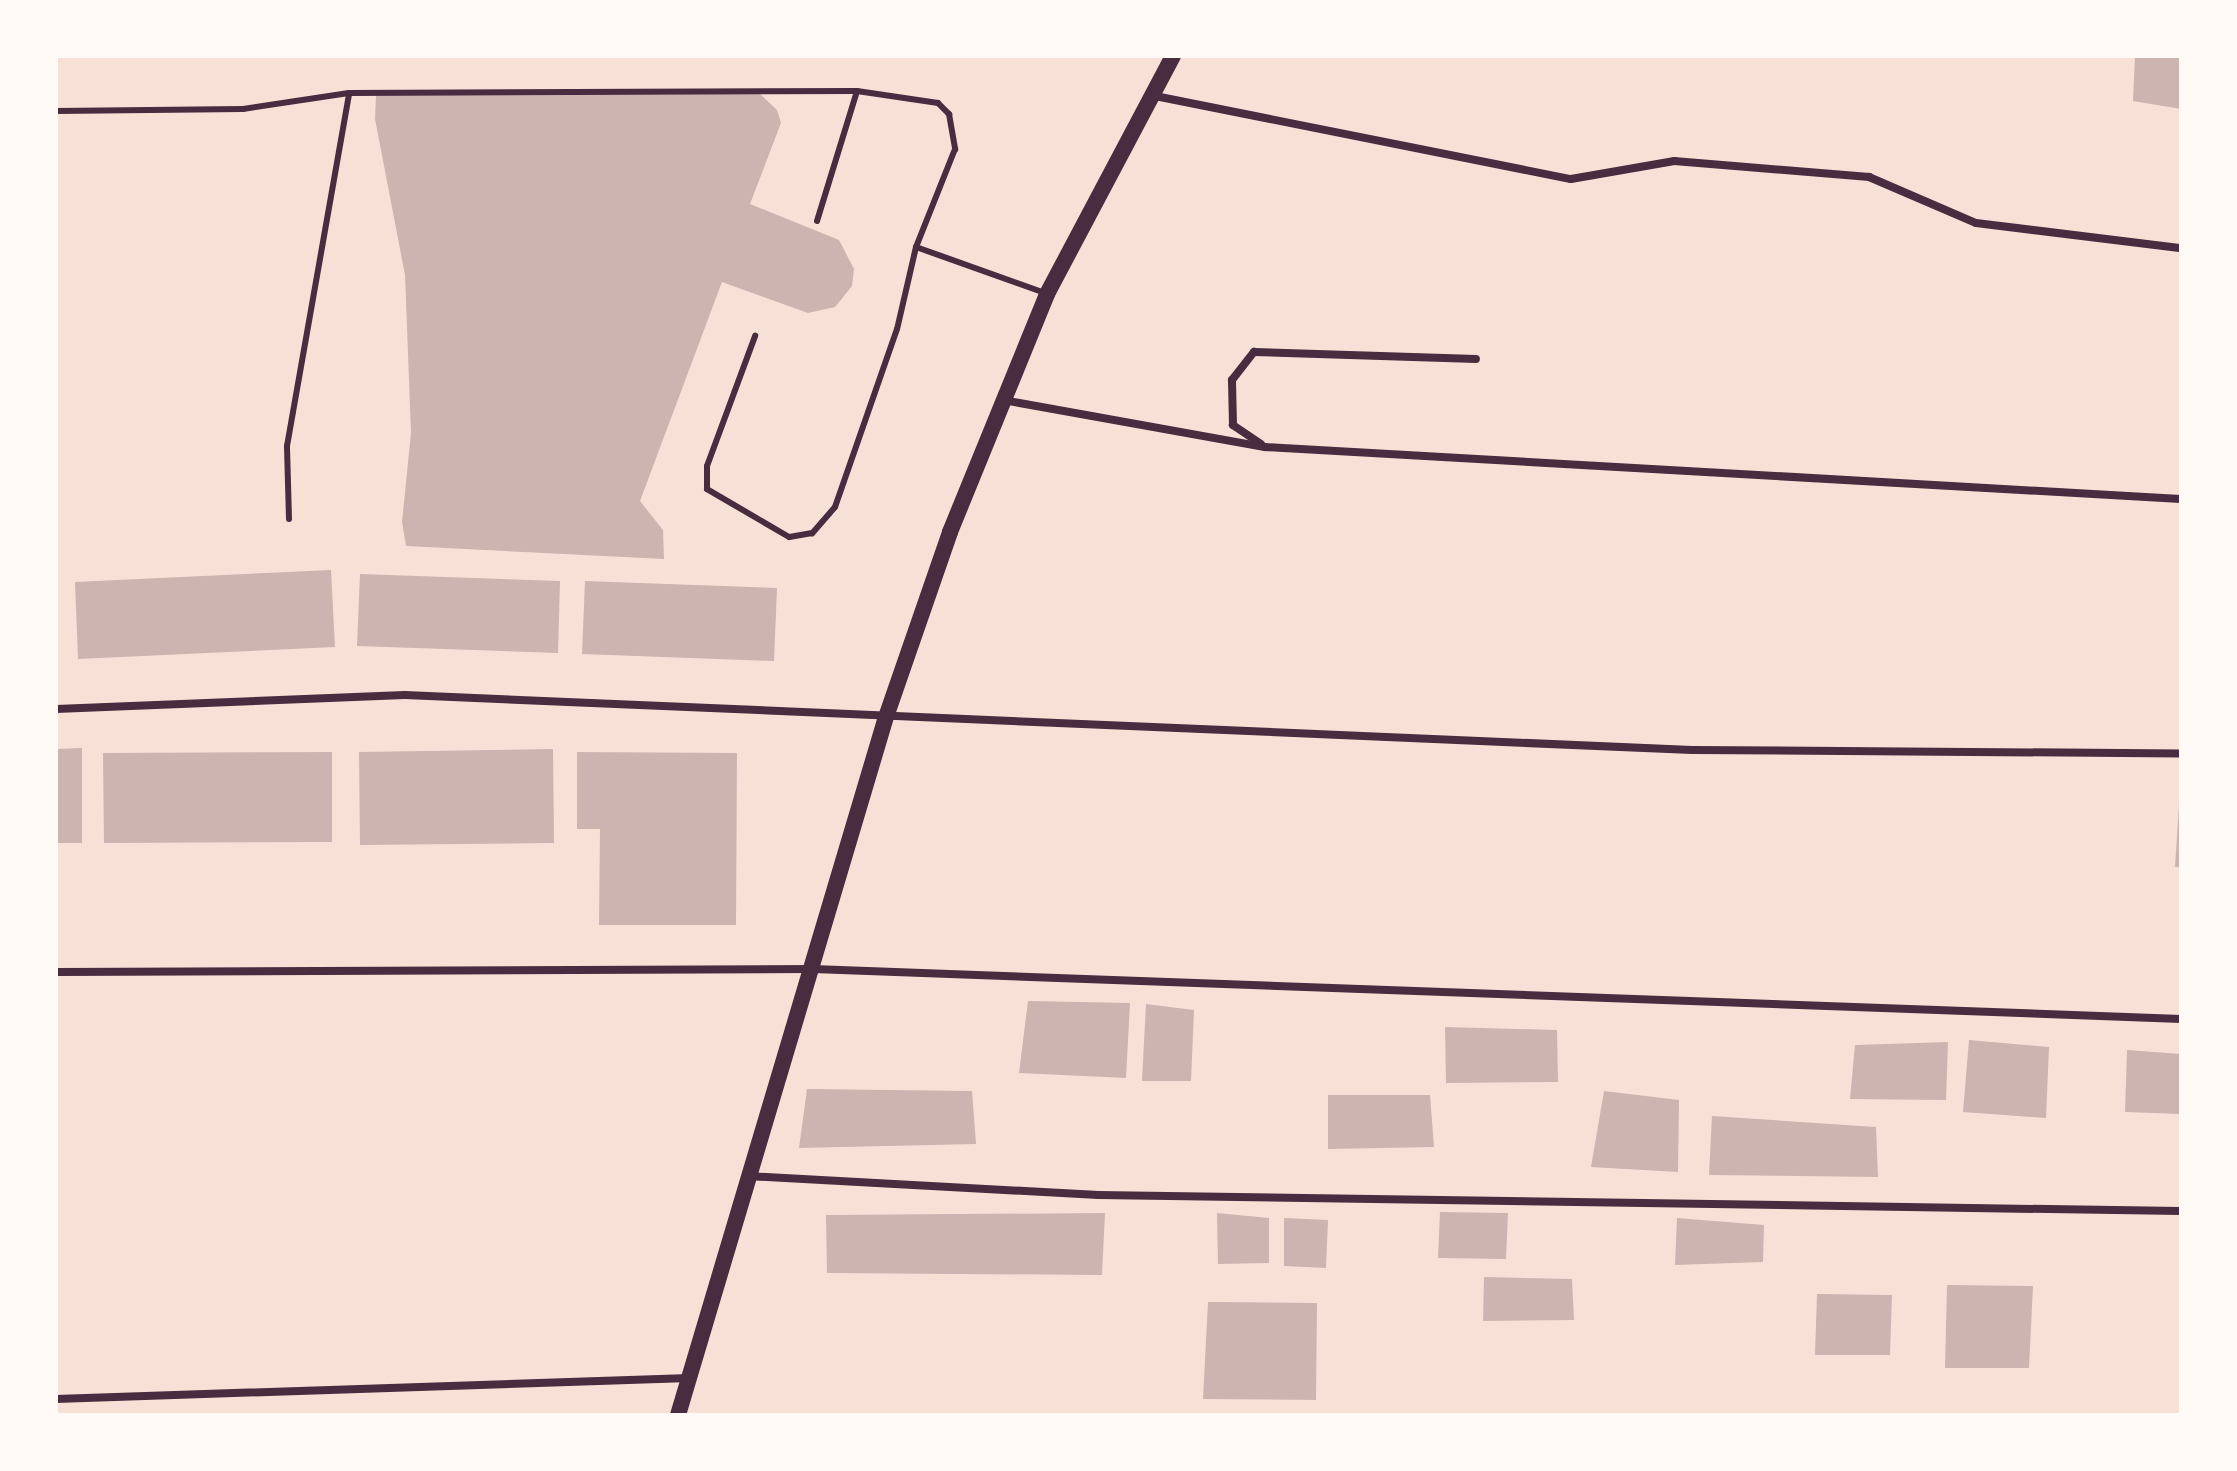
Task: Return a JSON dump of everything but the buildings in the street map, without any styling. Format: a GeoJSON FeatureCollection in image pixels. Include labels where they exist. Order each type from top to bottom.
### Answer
{"type":"FeatureCollection","features":[{"type":"Feature","properties":{"kind":"main road"},"geometry":{"type":"LineString","coordinates":[[678,1415],[886,717],[1000,400],[1047,294],[1149,95],[1173,56]]}},
{"type":"Feature","properties":{"kind":"street"},"geometry":{"type":"LineString","coordinates":[[1149,95],[1571,179],[1674,161],[1869,177],[1976,223],[2181,248]]}},
{"type":"Feature","properties":{"kind":"street"},"geometry":{"type":"LineString","coordinates":[[1265,447],[1233,425],[1232,380],[1254,352],[1476,359]]}},
{"type":"Feature","properties":{"kind":"street"},"geometry":{"type":"LineString","coordinates":[[1000,400],[1265,447],[2181,499]]}},
{"type":"Feature","properties":{"kind":"street"},"geometry":{"type":"LineString","coordinates":[[56,709],[405,695],[1692,750],[2181,753]]}},
{"type":"Feature","properties":{"kind":"street"},"geometry":{"type":"LineString","coordinates":[[56,972],[813,969],[2181,1019]]}},
{"type":"Feature","properties":{"kind":"street"},"geometry":{"type":"LineString","coordinates":[[747,1176],[1098,1195],[2181,1211]]}},
{"type":"Feature","properties":{"kind":"street"},"geometry":{"type":"LineString","coordinates":[[56,1399],[690,1378]]}},
{"type":"Feature","properties":{"kind":"lane"},"geometry":{"type":"LineString","coordinates":[[817,221],[857,91]]}},
{"type":"Feature","properties":{"kind":"lane"},"geometry":{"type":"LineString","coordinates":[[56,111],[243,109],[349,93],[857,91],[922,97],[949,114],[955,149],[916,247],[897,329],[835,507],[812,533],[789,537],[707,489],[707,466],[755,336]]}},
{"type":"Feature","properties":{"kind":"lane"},"geometry":{"type":"LineString","coordinates":[[289,519],[287,446],[349,93]]}},
{"type":"Feature","properties":{"kind":"lane"},"geometry":{"type":"LineString","coordinates":[[916,247],[1047,294]]}}]}
